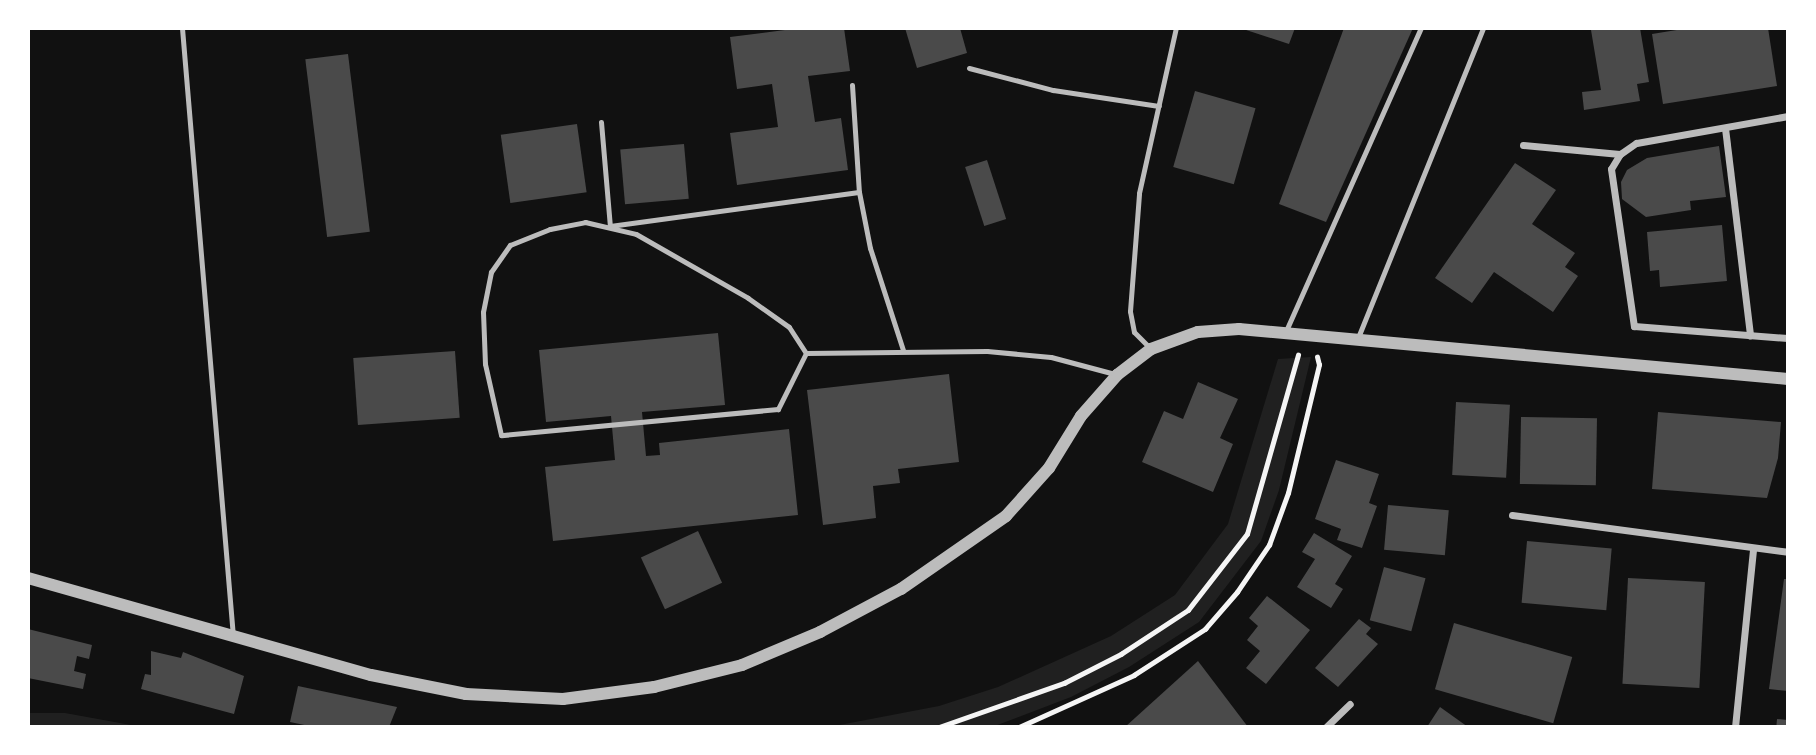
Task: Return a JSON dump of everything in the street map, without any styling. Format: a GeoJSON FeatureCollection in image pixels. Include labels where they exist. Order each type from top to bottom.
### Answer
{"type":"FeatureCollection","features":[{"type":"Feature","properties":{"kind":"street"},"geometry":{"type":"LineString","coordinates":[[1788,116],[1636,144],[1620,155],[1611,169],[1634,326],[1788,338]]}},
{"type":"Feature","properties":{"kind":"street"},"geometry":{"type":"LineString","coordinates":[[1726,128],[1750,335]]}},
{"type":"Feature","properties":{"kind":"street"},"geometry":{"type":"LineString","coordinates":[[1523,145],[1620,155]]}},
{"type":"Feature","properties":{"kind":"street"},"geometry":{"type":"LineString","coordinates":[[28,578],[371,675],[466,694],[563,699],[654,687],[742,665],[820,632],[901,589],[1006,516],[1049,468],[1081,416],[1117,375],[1152,349],[1198,332],[1311,336],[1788,379]]}},
{"type":"Feature","properties":{"kind":"street"},"geometry":{"type":"LineString","coordinates":[[1512,515],[1788,552]]}},
{"type":"Feature","properties":{"kind":"street"},"geometry":{"type":"LineString","coordinates":[[1735,727],[1753,549]]}},
{"type":"Feature","properties":{"kind":"street"},"geometry":{"type":"LineString","coordinates":[[1326,727],[1350,704]]}},
{"type":"Feature","properties":{"kind":"lane"},"geometry":{"type":"LineString","coordinates":[[182,28],[233,636]]}},
{"type":"Feature","properties":{"kind":"lane"},"geometry":{"type":"LineString","coordinates":[[1152,349],[1134,332],[1130,311],[1139,193],[1176,28]]}},
{"type":"Feature","properties":{"kind":"lane"},"geometry":{"type":"LineString","coordinates":[[1285,334],[1422,28]]}},
{"type":"Feature","properties":{"kind":"lane"},"geometry":{"type":"LineString","coordinates":[[1357,340],[1483,28]]}},
{"type":"Feature","properties":{"kind":"lane"},"geometry":{"type":"LineString","coordinates":[[969,68],[1053,90],[1159,106]]}},
{"type":"Feature","properties":{"kind":"lane"},"geometry":{"type":"LineString","coordinates":[[852,85],[859,192],[870,248],[904,350]]}},
{"type":"Feature","properties":{"kind":"lane"},"geometry":{"type":"LineString","coordinates":[[601,122],[610,226]]}},
{"type":"Feature","properties":{"kind":"lane"},"geometry":{"type":"LineString","coordinates":[[610,226],[859,192]]}},
{"type":"Feature","properties":{"kind":"lane"},"geometry":{"type":"LineString","coordinates":[[584,222],[636,233],[748,298],[789,327],[806,353],[778,409],[501,435],[485,364],[483,312],[491,272],[510,245],[550,229],[584,222]]}},
{"type":"Feature","properties":{"kind":"lane"},"geometry":{"type":"LineString","coordinates":[[806,353],[904,350],[1051,358],[1117,375]]}},
{"type":"Feature","properties":{"kind":"path"},"geometry":{"type":"LineString","coordinates":[[939,727],[1064,683],[1121,654],[1188,610],[1247,534],[1296,357],[1311,336]]}},
{"type":"Feature","properties":{"kind":"path"},"geometry":{"type":"LineString","coordinates":[[1019,727],[1134,675],[1205,629],[1237,592],[1269,545],[1288,492],[1319,365],[1311,336]]}},
{"type":"Feature","properties":{"kind":"shaded area"},"geometry":{"type":"Polygon","coordinates":[[[1311,357],[1279,490],[1261,541],[1199,622],[1129,667],[1071,697],[992,727],[829,727],[939,706],[998,687],[1111,636],[1175,595],[1228,524],[1278,359],[1311,357]]]}},
{"type":"Feature","properties":{"kind":"shaded area"},"geometry":{"type":"Polygon","coordinates":[[[28,713],[65,713],[142,727],[28,727],[28,713]]]}},
{"type":"Feature","properties":{"kind":"building"},"geometry":{"type":"Polygon","coordinates":[[[800,28],[844,28],[850,71],[808,76],[815,122],[841,118],[848,170],[737,185],[730,133],[778,127],[772,84],[737,89],[730,37],[800,28]]]}},
{"type":"Feature","properties":{"kind":"building"},"geometry":{"type":"Polygon","coordinates":[[[905,28],[960,28],[967,53],[917,68],[905,28]]]}},
{"type":"Feature","properties":{"kind":"building"},"geometry":{"type":"Polygon","coordinates":[[[1240,28],[1295,28],[1289,44],[1240,28]]]}},
{"type":"Feature","properties":{"kind":"building"},"geometry":{"type":"Polygon","coordinates":[[[1344,28],[1413,28],[1326,222],[1279,204],[1344,28]]]}},
{"type":"Feature","properties":{"kind":"building"},"geometry":{"type":"Polygon","coordinates":[[[1640,28],[1649,82],[1637,84],[1640,101],[1584,110],[1582,92],[1601,90],[1591,30],[1640,28]]]}},
{"type":"Feature","properties":{"kind":"building"},"geometry":{"type":"Polygon","coordinates":[[[1689,28],[1768,28],[1777,86],[1663,104],[1652,34],[1689,28]]]}},
{"type":"Feature","properties":{"kind":"building"},"geometry":{"type":"Polygon","coordinates":[[[348,54],[370,232],[327,237],[305,59],[348,54]]]}},
{"type":"Feature","properties":{"kind":"building"},"geometry":{"type":"Polygon","coordinates":[[[1195,91],[1256,108],[1234,184],[1173,167],[1195,91]]]}},
{"type":"Feature","properties":{"kind":"building"},"geometry":{"type":"Polygon","coordinates":[[[577,124],[587,192],[510,203],[501,135],[577,124]]]}},
{"type":"Feature","properties":{"kind":"building"},"geometry":{"type":"Polygon","coordinates":[[[684,144],[689,199],[625,204],[620,150],[684,144]]]}},
{"type":"Feature","properties":{"kind":"building"},"geometry":{"type":"Polygon","coordinates":[[[1719,146],[1726,197],[1690,201],[1691,210],[1646,217],[1622,199],[1621,182],[1627,170],[1647,158],[1719,146]]]}},
{"type":"Feature","properties":{"kind":"building"},"geometry":{"type":"Polygon","coordinates":[[[987,160],[1006,219],[984,226],[965,167],[987,160]]]}},
{"type":"Feature","properties":{"kind":"building"},"geometry":{"type":"Polygon","coordinates":[[[1515,163],[1556,190],[1532,224],[1575,253],[1565,267],[1578,276],[1553,312],[1494,272],[1472,303],[1435,278],[1515,163]]]}},
{"type":"Feature","properties":{"kind":"building"},"geometry":{"type":"Polygon","coordinates":[[[1722,225],[1727,281],[1660,287],[1659,270],[1650,271],[1647,232],[1722,225]]]}},
{"type":"Feature","properties":{"kind":"building"},"geometry":{"type":"Polygon","coordinates":[[[718,333],[725,405],[642,412],[646,456],[660,455],[659,443],[789,429],[798,515],[553,541],[545,467],[615,460],[611,416],[546,422],[539,350],[718,333]]]}},
{"type":"Feature","properties":{"kind":"building"},"geometry":{"type":"Polygon","coordinates":[[[455,351],[460,418],[358,425],[353,358],[455,351]]]}},
{"type":"Feature","properties":{"kind":"building"},"geometry":{"type":"Polygon","coordinates":[[[949,374],[959,462],[898,469],[900,483],[873,486],[876,518],[823,525],[807,390],[949,374]]]}},
{"type":"Feature","properties":{"kind":"building"},"geometry":{"type":"Polygon","coordinates":[[[1198,382],[1238,399],[1220,438],[1233,444],[1213,492],[1142,462],[1164,411],[1183,419],[1198,382]]]}},
{"type":"Feature","properties":{"kind":"building"},"geometry":{"type":"Polygon","coordinates":[[[1456,402],[1510,405],[1506,478],[1452,475],[1456,402]]]}},
{"type":"Feature","properties":{"kind":"building"},"geometry":{"type":"Polygon","coordinates":[[[1658,412],[1781,422],[1778,458],[1767,498],[1652,489],[1658,412]]]}},
{"type":"Feature","properties":{"kind":"building"},"geometry":{"type":"Polygon","coordinates":[[[1521,417],[1597,418],[1596,485],[1520,484],[1521,417]]]}},
{"type":"Feature","properties":{"kind":"building"},"geometry":{"type":"Polygon","coordinates":[[[1336,460],[1379,474],[1369,503],[1377,506],[1362,548],[1337,540],[1341,529],[1315,519],[1336,460]]]}},
{"type":"Feature","properties":{"kind":"building"},"geometry":{"type":"Polygon","coordinates":[[[1388,505],[1449,510],[1445,555],[1384,550],[1388,505]]]}},
{"type":"Feature","properties":{"kind":"building"},"geometry":{"type":"Polygon","coordinates":[[[698,531],[722,583],[665,609],[641,558],[698,531]]]}},
{"type":"Feature","properties":{"kind":"building"},"geometry":{"type":"Polygon","coordinates":[[[1314,533],[1352,556],[1335,584],[1343,589],[1331,608],[1297,587],[1315,559],[1302,552],[1314,533]]]}},
{"type":"Feature","properties":{"kind":"building"},"geometry":{"type":"Polygon","coordinates":[[[1527,541],[1612,548],[1606,610],[1522,603],[1527,541]]]}},
{"type":"Feature","properties":{"kind":"building"},"geometry":{"type":"Polygon","coordinates":[[[1384,567],[1426,578],[1411,631],[1370,620],[1384,567]]]}},
{"type":"Feature","properties":{"kind":"building"},"geometry":{"type":"Polygon","coordinates":[[[1628,578],[1705,582],[1699,688],[1622,684],[1628,578]]]}},
{"type":"Feature","properties":{"kind":"building"},"geometry":{"type":"Polygon","coordinates":[[[1784,579],[1788,579],[1788,691],[1769,689],[1784,579]]]}},
{"type":"Feature","properties":{"kind":"building"},"geometry":{"type":"Polygon","coordinates":[[[1267,596],[1310,630],[1266,684],[1246,668],[1260,651],[1247,640],[1258,626],[1249,618],[1267,596]]]}},
{"type":"Feature","properties":{"kind":"building"},"geometry":{"type":"Polygon","coordinates":[[[1359,619],[1371,628],[1366,634],[1378,644],[1338,687],[1315,668],[1359,619]]]}},
{"type":"Feature","properties":{"kind":"building"},"geometry":{"type":"Polygon","coordinates":[[[1454,623],[1572,657],[1553,723],[1435,689],[1454,623]]]}},
{"type":"Feature","properties":{"kind":"building"},"geometry":{"type":"Polygon","coordinates":[[[28,629],[92,645],[89,659],[77,656],[74,671],[86,674],[83,689],[28,678],[28,629]]]}},
{"type":"Feature","properties":{"kind":"building"},"geometry":{"type":"Polygon","coordinates":[[[151,651],[181,658],[183,652],[244,676],[234,714],[141,689],[145,674],[151,675],[151,651]]]}},
{"type":"Feature","properties":{"kind":"building"},"geometry":{"type":"Polygon","coordinates":[[[1198,661],[1248,727],[1125,727],[1198,661]]]}},
{"type":"Feature","properties":{"kind":"building"},"geometry":{"type":"Polygon","coordinates":[[[298,686],[397,707],[389,727],[314,727],[290,722],[298,686]]]}},
{"type":"Feature","properties":{"kind":"building"},"geometry":{"type":"Polygon","coordinates":[[[1440,707],[1468,727],[1427,727],[1440,707]]]}},
{"type":"Feature","properties":{"kind":"building"},"geometry":{"type":"Polygon","coordinates":[[[1777,719],[1788,720],[1787,727],[1776,727],[1777,719]]]}}]}
